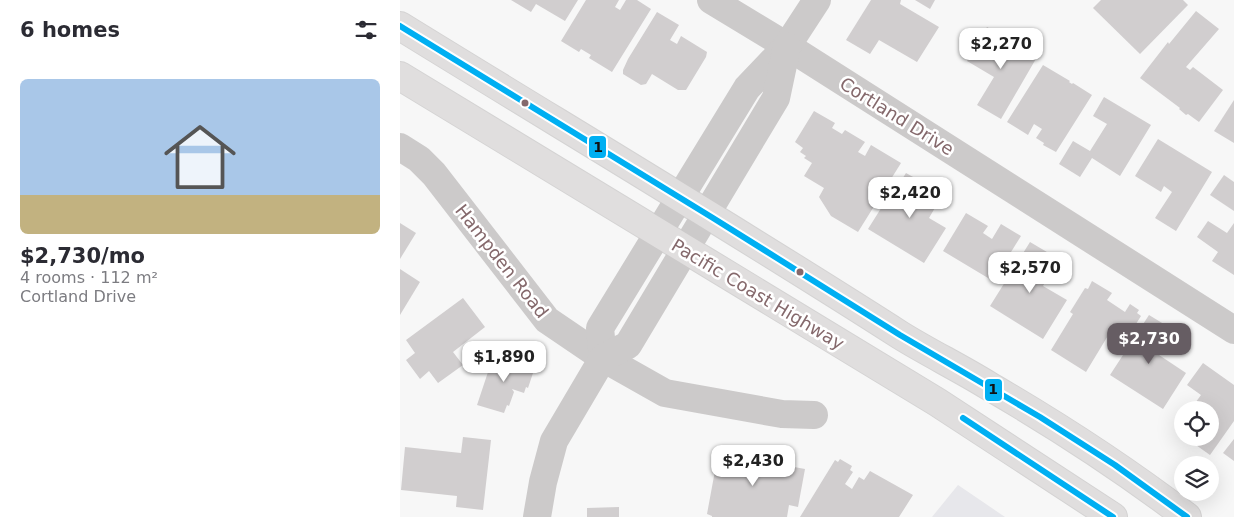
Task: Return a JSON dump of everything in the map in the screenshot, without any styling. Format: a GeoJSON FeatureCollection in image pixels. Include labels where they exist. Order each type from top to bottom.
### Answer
{"type":"FeatureCollection","features":[{"type":"Feature","properties":{"kind":"highway"},"geometry":{"type":"LineString","coordinates":[[400,26],[865,311],[902,336],[990,386],[1072,436],[1150,489],[1187,517]]}},
{"type":"Feature","properties":{"kind":"highway","name":"Pacific Coast Highway"},"geometry":{"type":"LineString","coordinates":[[400,76],[937,402],[1113,517]]}},
{"type":"Feature","properties":{"kind":"street","name":"Cortland Drive"},"geometry":{"type":"LineString","coordinates":[[711,0],[787,46],[1234,330]]}},
{"type":"Feature","properties":{"kind":"street"},"geometry":{"type":"LineString","coordinates":[[603,358],[600,328],[748,88],[787,46],[817,0]]}},
{"type":"Feature","properties":{"kind":"street"},"geometry":{"type":"LineString","coordinates":[[537,517],[543,482],[554,441],[603,358],[628,345],[776,98],[787,46]]}},
{"type":"Feature","properties":{"kind":"street","name":"Hampden Road"},"geometry":{"type":"LineString","coordinates":[[400,147],[419,159],[434,174],[547,320],[603,358],[665,393],[782,414],[814,414]]}},
{"type":"Feature","properties":{"kind":"shaded area"},"geometry":{"type":"Polygon","coordinates":[[[958,485],[1005,517],[932,517],[958,485]]]}},
{"type":"Feature","properties":{"kind":"building"},"geometry":{"type":"Polygon","coordinates":[[[511,0],[578,0],[565,21],[536,4],[531,12],[511,0]]]}},
{"type":"Feature","properties":{"kind":"building"},"geometry":{"type":"Polygon","coordinates":[[[586,0],[619,0],[615,7],[620,10],[626,0],[637,0],[651,9],[612,72],[589,58],[591,55],[581,49],[579,52],[561,41],[586,0]]]}},
{"type":"Feature","properties":{"kind":"building"},"geometry":{"type":"Polygon","coordinates":[[[871,0],[901,0],[900,4],[939,27],[917,62],[879,40],[870,54],[846,40],[871,0]]]}},
{"type":"Feature","properties":{"kind":"building"},"geometry":{"type":"Polygon","coordinates":[[[915,0],[935,0],[930,9],[915,0]]]}},
{"type":"Feature","properties":{"kind":"building"},"geometry":{"type":"Polygon","coordinates":[[[1101,0],[1183,0],[1188,5],[1140,54],[1093,8],[1101,0]]]}},
{"type":"Feature","properties":{"kind":"building"},"geometry":{"type":"Polygon","coordinates":[[[1196,11],[1219,29],[1186,67],[1190,70],[1193,67],[1223,90],[1199,122],[1188,114],[1186,115],[1180,108],[1140,78],[1168,42],[1169,44],[1196,11]]]}},
{"type":"Feature","properties":{"kind":"building"},"geometry":{"type":"Polygon","coordinates":[[[657,12],[679,25],[670,40],[677,44],[681,36],[707,52],[706,57],[686,90],[678,90],[652,74],[646,84],[641,85],[623,74],[628,59],[657,12]]]}},
{"type":"Feature","properties":{"kind":"building"},"geometry":{"type":"Polygon","coordinates":[[[987,27],[1037,57],[1001,119],[977,105],[994,77],[967,61],[987,27]]]}},
{"type":"Feature","properties":{"kind":"building"},"geometry":{"type":"Polygon","coordinates":[[[1043,65],[1092,95],[1056,152],[1043,145],[1044,143],[1036,138],[1042,129],[1034,124],[1028,135],[1007,122],[1043,65]]]}},
{"type":"Feature","properties":{"kind":"building"},"geometry":{"type":"Polygon","coordinates":[[[1104,97],[1151,125],[1120,176],[1092,158],[1080,177],[1059,164],[1073,141],[1090,151],[1107,124],[1093,116],[1104,97]]]}},
{"type":"Feature","properties":{"kind":"building"},"geometry":{"type":"Polygon","coordinates":[[[1234,100],[1234,143],[1214,131],[1234,100]]]}},
{"type":"Feature","properties":{"kind":"building"},"geometry":{"type":"Polygon","coordinates":[[[814,111],[835,123],[832,128],[842,134],[845,130],[865,142],[858,152],[865,156],[871,145],[901,163],[858,232],[831,216],[819,197],[824,188],[804,176],[812,163],[804,158],[806,156],[800,152],[803,148],[795,142],[814,111]]]}},
{"type":"Feature","properties":{"kind":"building"},"geometry":{"type":"Polygon","coordinates":[[[1158,139],[1212,172],[1176,231],[1155,218],[1172,192],[1164,186],[1161,192],[1135,176],[1158,139]]]}},
{"type":"Feature","properties":{"kind":"building"},"geometry":{"type":"Polygon","coordinates":[[[906,173],[943,194],[929,218],[946,228],[924,263],[868,229],[906,173]]]}},
{"type":"Feature","properties":{"kind":"building"},"geometry":{"type":"Polygon","coordinates":[[[1224,175],[1234,182],[1234,211],[1210,195],[1224,175]]]}},
{"type":"Feature","properties":{"kind":"building"},"geometry":{"type":"Polygon","coordinates":[[[966,213],[988,226],[983,233],[992,239],[1001,224],[1021,236],[993,281],[943,251],[966,213]]]}},
{"type":"Feature","properties":{"kind":"building"},"geometry":{"type":"Polygon","coordinates":[[[1208,221],[1227,233],[1234,223],[1234,275],[1212,261],[1218,252],[1197,237],[1208,221]]]}},
{"type":"Feature","properties":{"kind":"building"},"geometry":{"type":"Polygon","coordinates":[[[400,223],[416,233],[400,259],[400,223]]]}},
{"type":"Feature","properties":{"kind":"building"},"geometry":{"type":"Polygon","coordinates":[[[1030,242],[1052,255],[1041,273],[1048,277],[1043,286],[1067,300],[1043,339],[990,306],[1030,242]]]}},
{"type":"Feature","properties":{"kind":"building"},"geometry":{"type":"Polygon","coordinates":[[[400,269],[420,282],[400,315],[400,269]]]}},
{"type":"Feature","properties":{"kind":"building"},"geometry":{"type":"Polygon","coordinates":[[[1092,281],[1112,293],[1107,300],[1125,312],[1130,304],[1139,310],[1137,313],[1141,316],[1124,343],[1109,334],[1086,372],[1051,350],[1073,314],[1070,312],[1085,288],[1088,289],[1092,281]]]}},
{"type":"Feature","properties":{"kind":"building"},"geometry":{"type":"Polygon","coordinates":[[[463,298],[485,327],[453,352],[463,365],[438,383],[429,371],[420,379],[406,360],[415,353],[406,340],[463,298]]]}},
{"type":"Feature","properties":{"kind":"building"},"geometry":{"type":"Polygon","coordinates":[[[1149,315],[1172,329],[1156,353],[1186,373],[1163,409],[1110,375],[1149,315]]]}},
{"type":"Feature","properties":{"kind":"building"},"geometry":{"type":"Polygon","coordinates":[[[494,354],[533,367],[528,388],[526,387],[524,393],[512,389],[514,392],[509,406],[507,405],[504,413],[477,405],[494,354]]]}},
{"type":"Feature","properties":{"kind":"building"},"geometry":{"type":"Polygon","coordinates":[[[1203,363],[1234,385],[1234,421],[1219,442],[1219,401],[1197,401],[1201,395],[1187,385],[1203,363]]]}},
{"type":"Feature","properties":{"kind":"building"},"geometry":{"type":"Polygon","coordinates":[[[463,437],[491,440],[483,510],[456,507],[457,496],[401,490],[405,447],[461,453],[463,437]]]}},
{"type":"Feature","properties":{"kind":"building"},"geometry":{"type":"Polygon","coordinates":[[[1234,439],[1234,461],[1223,453],[1234,439]]]}},
{"type":"Feature","properties":{"kind":"building"},"geometry":{"type":"Polygon","coordinates":[[[1197,446],[1216,446],[1210,455],[1197,446]]]}},
{"type":"Feature","properties":{"kind":"building"},"geometry":{"type":"Polygon","coordinates":[[[719,449],[757,456],[756,460],[805,469],[798,507],[789,505],[787,517],[712,517],[707,514],[719,449]]]}},
{"type":"Feature","properties":{"kind":"building"},"geometry":{"type":"Polygon","coordinates":[[[840,459],[852,466],[850,470],[853,472],[845,484],[852,489],[859,477],[864,480],[870,471],[913,495],[899,517],[800,517],[835,460],[838,462],[840,459]]]}},
{"type":"Feature","properties":{"kind":"building"},"geometry":{"type":"Polygon","coordinates":[[[619,507],[619,517],[587,517],[587,508],[619,507]]]}},
{"type":"Feature","properties":{"kind":"transit line","name":"1"},"geometry":{"type":"LineString","coordinates":[[400,26],[900,335],[1040,417],[1115,465],[1187,517]]}},
{"type":"Feature","properties":{"kind":"transit line","name":"1"},"geometry":{"type":"LineString","coordinates":[[963,418],[1113,517]]}}]}
